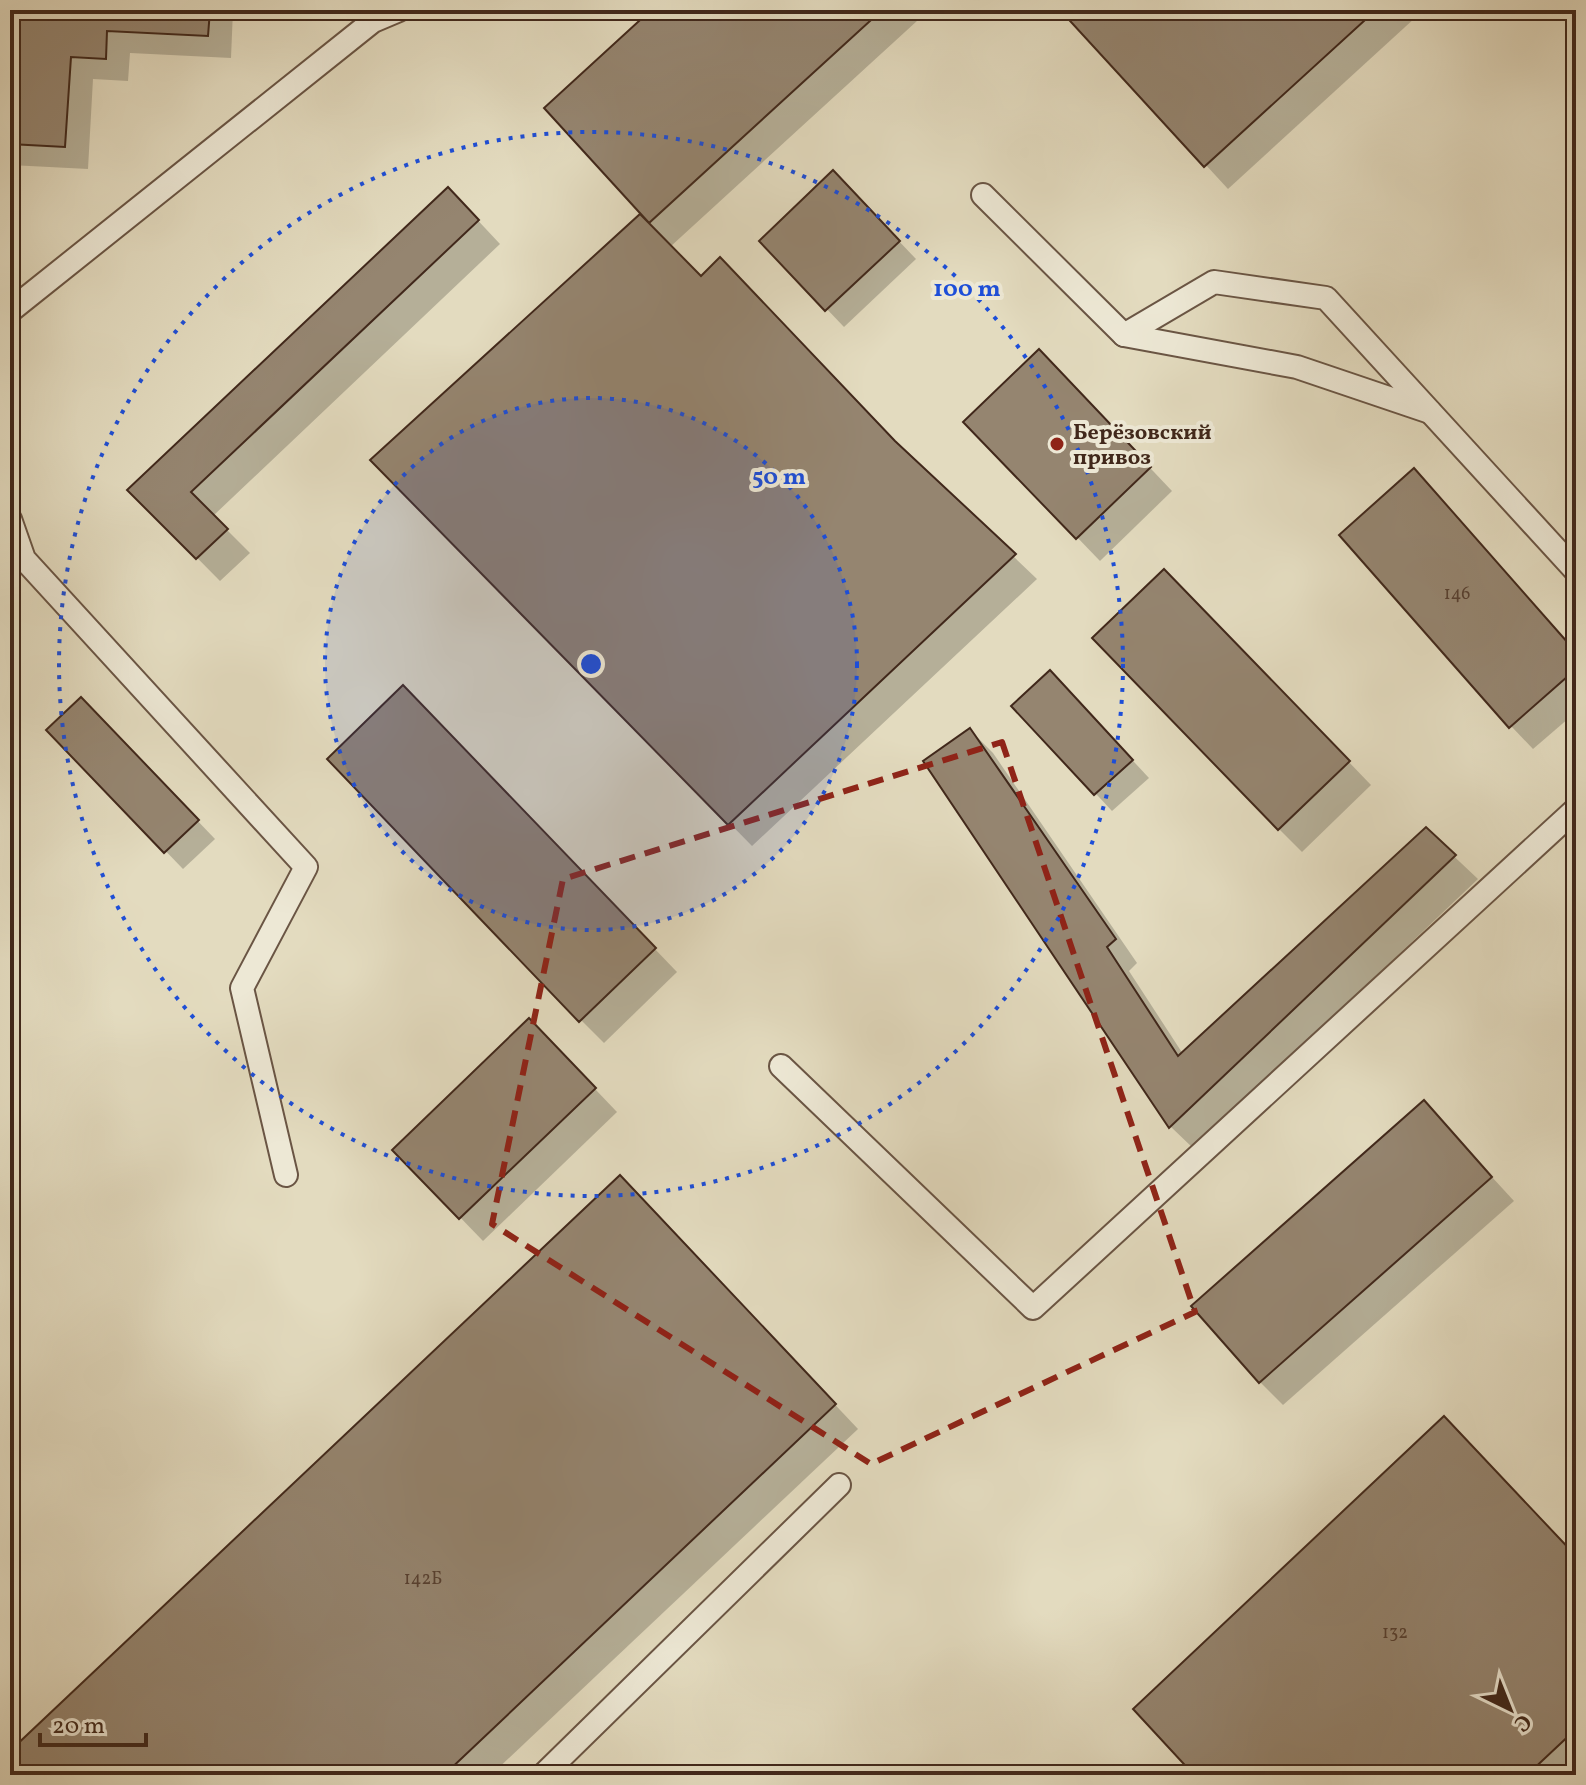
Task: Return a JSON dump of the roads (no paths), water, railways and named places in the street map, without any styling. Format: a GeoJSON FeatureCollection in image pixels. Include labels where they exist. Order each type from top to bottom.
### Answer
{"type":"FeatureCollection","features":[{"type":"Feature","properties":{"kind":"lane"},"geometry":{"type":"LineString","coordinates":[[10,311],[373,21],[399,10]]}},
{"type":"Feature","properties":{"kind":"lane"},"geometry":{"type":"LineString","coordinates":[[983,195],[1124,335],[1297,367],[1434,414]]}},
{"type":"Feature","properties":{"kind":"lane"},"geometry":{"type":"LineString","coordinates":[[1124,335],[1214,282],[1326,298],[1576,571]]}},
{"type":"Feature","properties":{"kind":"lane"},"geometry":{"type":"LineString","coordinates":[[10,519],[24,559],[306,867],[242,988],[286,1175]]}},
{"type":"Feature","properties":{"kind":"lane"},"geometry":{"type":"LineString","coordinates":[[781,1066],[1033,1308],[1576,809]]}},
{"type":"Feature","properties":{"kind":"lane"},"geometry":{"type":"LineString","coordinates":[[543,1775],[839,1485]]}},
{"type":"Feature","properties":{"kind":"place","name":"Берёзовский привоз"},"geometry":{"type":"Point","coordinates":[1057,444]}}]}
